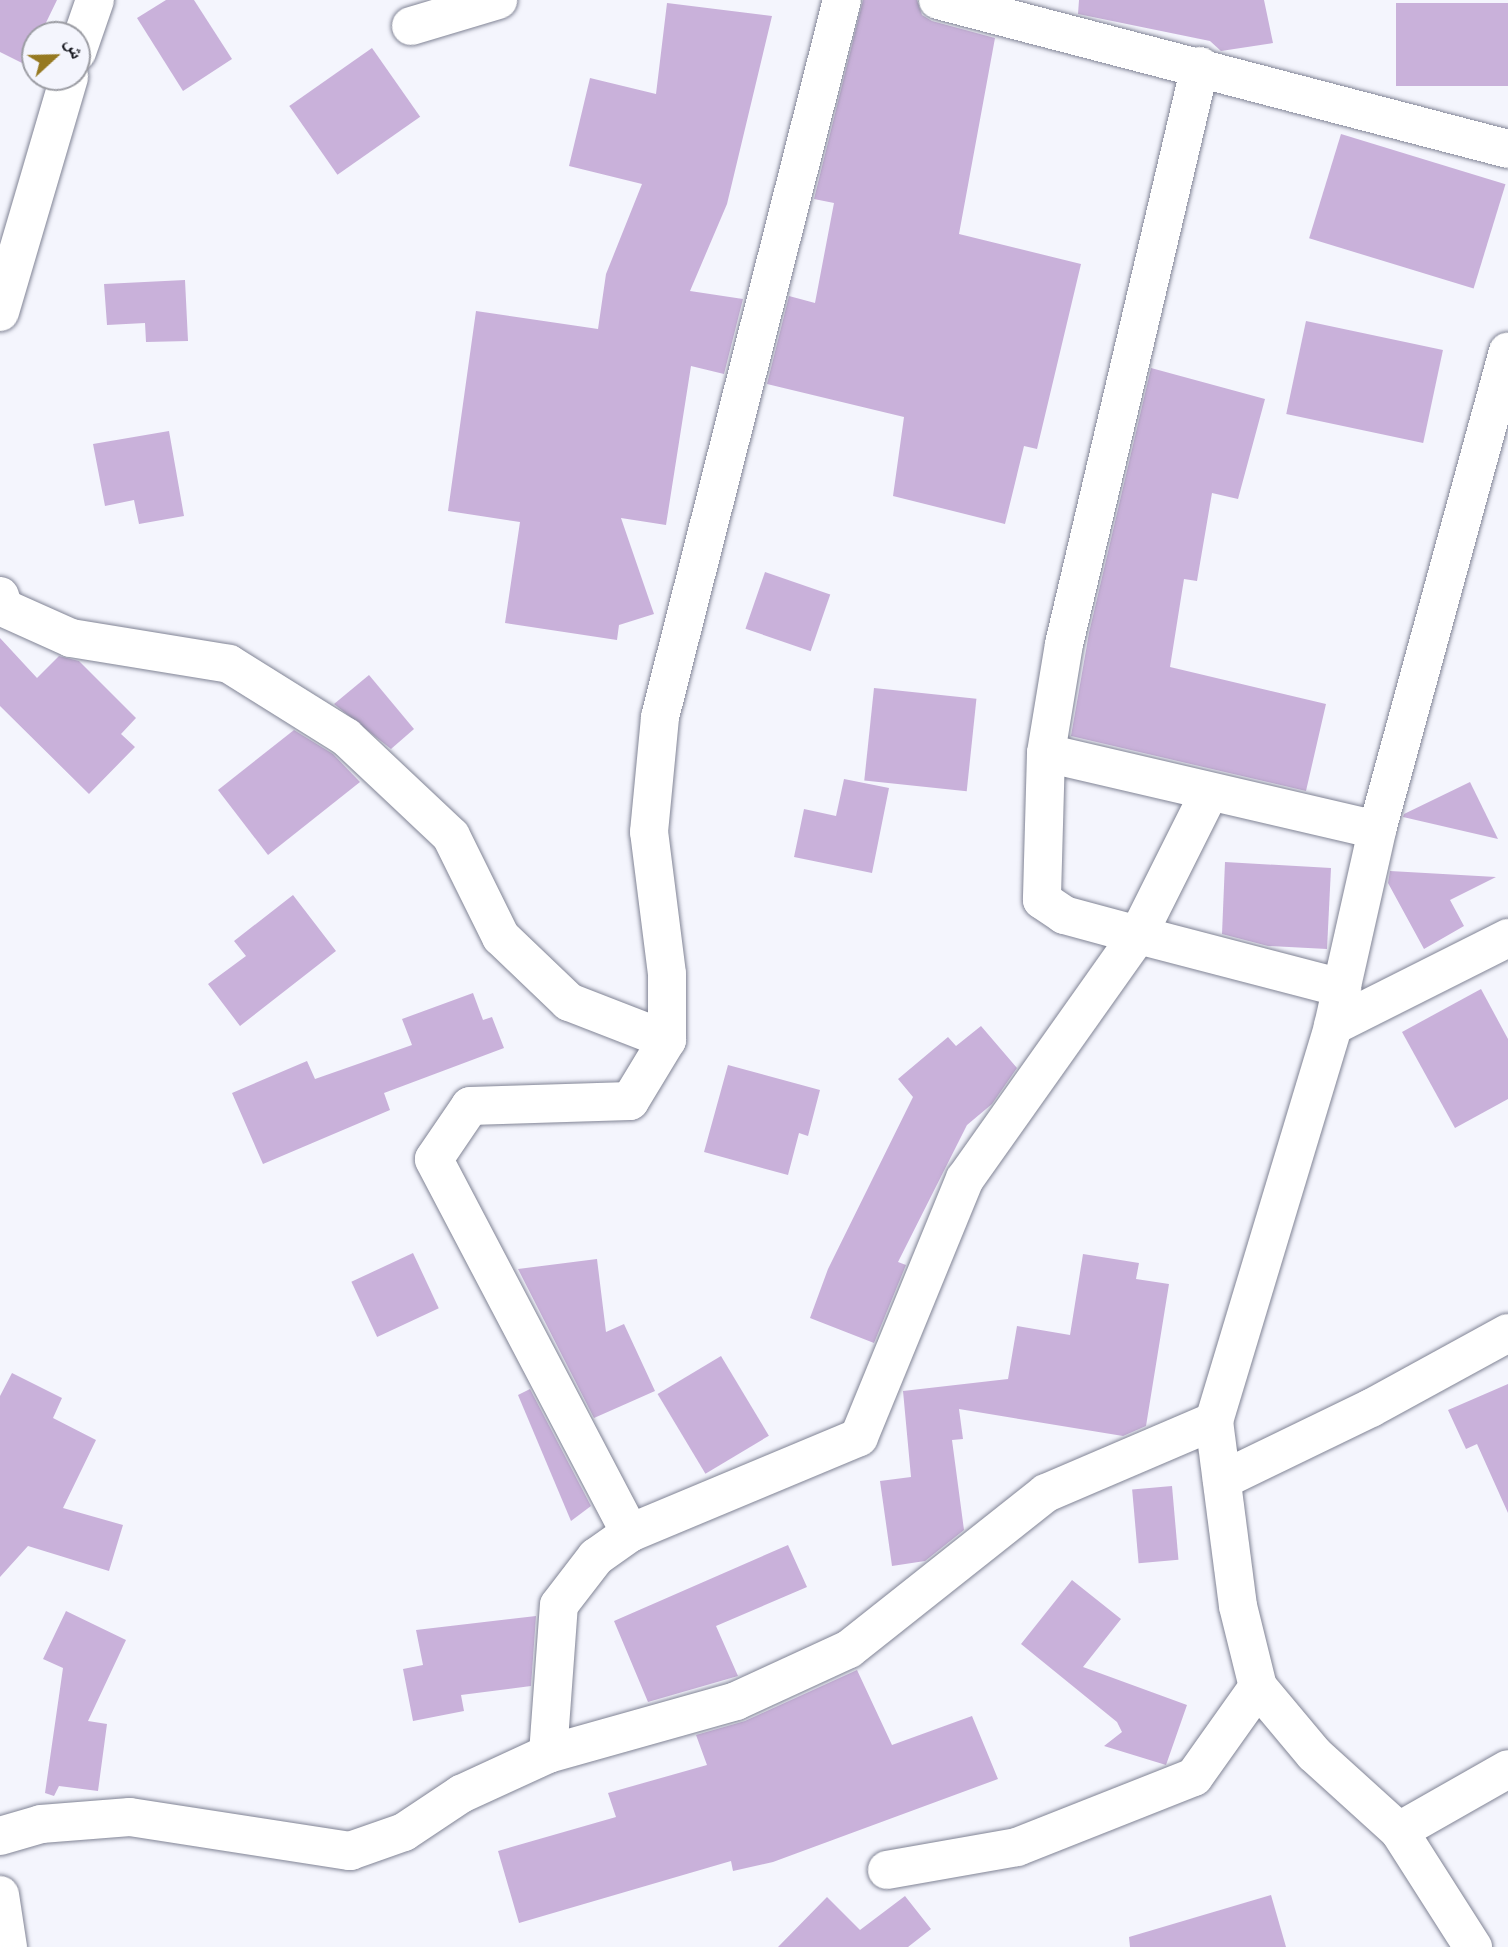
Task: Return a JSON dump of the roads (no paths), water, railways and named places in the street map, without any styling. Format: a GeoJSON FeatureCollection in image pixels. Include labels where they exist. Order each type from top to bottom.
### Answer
{"type":"FeatureCollection","features":[{"type":"Feature","properties":{"kind":"street"},"geometry":{"type":"LineString","coordinates":[[88,21],[95,0]]}},
{"type":"Feature","properties":{"kind":"street"},"geometry":{"type":"LineString","coordinates":[[411,26],[498,0]]}},
{"type":"Feature","properties":{"kind":"street"},"geometry":{"type":"LineString","coordinates":[[630,1533],[434,1158],[470,1106],[631,1101],[667,1040],[667,974],[649,832],[660,717],[842,0]]}},
{"type":"Feature","properties":{"kind":"street"},"geometry":{"type":"LineString","coordinates":[[938,0],[1200,66],[1508,149]]}},
{"type":"Feature","properties":{"kind":"street"},"geometry":{"type":"LineString","coordinates":[[1200,66],[1064,644],[1046,753],[1042,900],[1064,915],[1342,988]]}},
{"type":"Feature","properties":{"kind":"street"},"geometry":{"type":"LineString","coordinates":[[0,312],[65,91]]}},
{"type":"Feature","properties":{"kind":"street"},"geometry":{"type":"LineString","coordinates":[[1473,1947],[1399,1831],[1314,1754],[1258,1687],[1238,1606],[1214,1421],[1333,1026],[1377,830],[1508,352]]}},
{"type":"Feature","properties":{"kind":"street"},"geometry":{"type":"LineString","coordinates":[[0,596],[5,608],[71,638],[229,664],[346,737],[451,836],[501,937],[569,1002],[667,1040]]}},
{"type":"Feature","properties":{"kind":"street"},"geometry":{"type":"LineString","coordinates":[[1046,753],[1208,794],[1377,830]]}},
{"type":"Feature","properties":{"kind":"street"},"geometry":{"type":"LineString","coordinates":[[548,1754],[559,1605],[596,1557],[630,1533],[859,1437],[965,1179],[1138,935],[1208,794]]}},
{"type":"Feature","properties":{"kind":"street"},"geometry":{"type":"LineString","coordinates":[[1333,1026],[1508,938]]}},
{"type":"Feature","properties":{"kind":"street"},"geometry":{"type":"LineString","coordinates":[[1222,1480],[1371,1408],[1508,1333]]}},
{"type":"Feature","properties":{"kind":"street"},"geometry":{"type":"LineString","coordinates":[[0,1836],[41,1824],[130,1817],[350,1851],[404,1832],[461,1794],[548,1754],[736,1701],[849,1649],[1046,1493],[1214,1421]]}},
{"type":"Feature","properties":{"kind":"street"},"geometry":{"type":"LineString","coordinates":[[887,1870],[1017,1847],[1194,1777],[1258,1687]]}},
{"type":"Feature","properties":{"kind":"street"},"geometry":{"type":"LineString","coordinates":[[1399,1831],[1508,1769]]}},
{"type":"Feature","properties":{"kind":"street"},"geometry":{"type":"LineString","coordinates":[[0,1895],[8,1947]]}}]}
